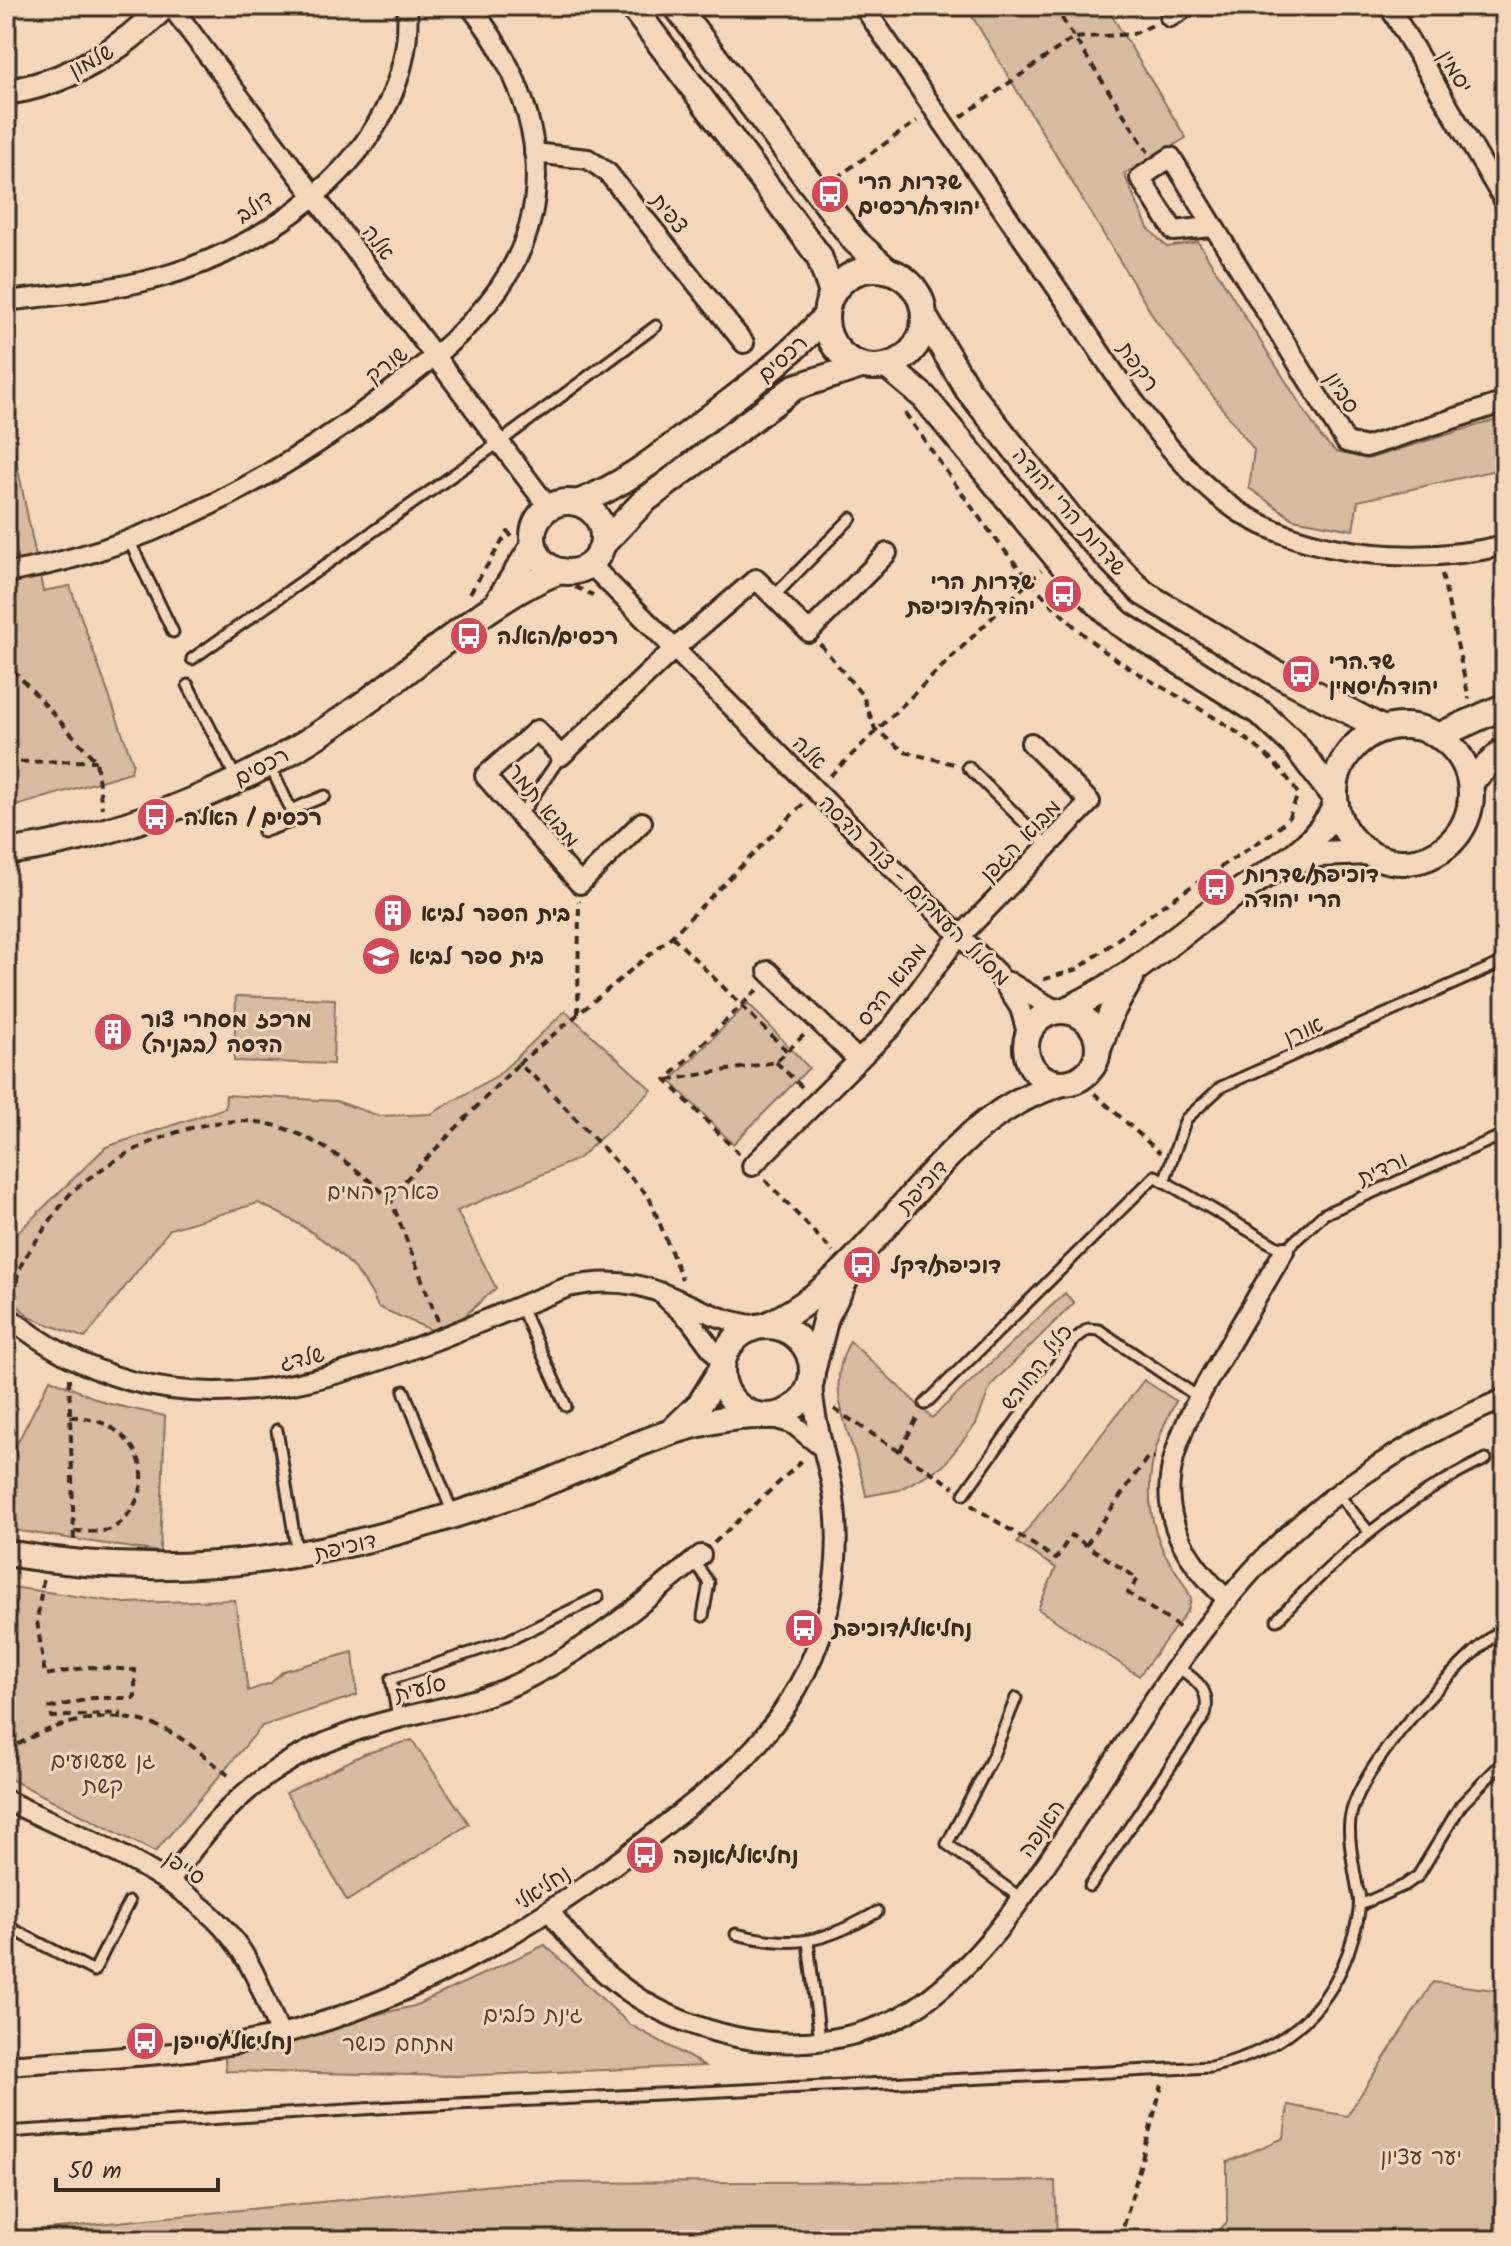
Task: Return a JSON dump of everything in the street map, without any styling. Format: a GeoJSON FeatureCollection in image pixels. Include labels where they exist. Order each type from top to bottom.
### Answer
{"type":"FeatureCollection","features":[{"type":"Feature","properties":{"kind":"street","name":"שלמון"},"geometry":{"type":"LineString","coordinates":[[6,92],[69,73],[102,56],[137,34],[164,6]]}},
{"type":"Feature","properties":{"kind":"street","name":"אלה"},"geometry":{"type":"LineString","coordinates":[[171,6],[549,508]]}},
{"type":"Feature","properties":{"kind":"street","name":"דולב"},"geometry":{"type":"LineString","coordinates":[[6,301],[102,290],[159,278],[214,258],[257,235],[313,194],[376,129],[393,100],[406,58],[407,6]]}},
{"type":"Feature","properties":{"kind":"street","name":"שורק"},"geometry":{"type":"LineString","coordinates":[[6,573],[47,566],[129,540],[195,513],[261,477],[378,401],[469,325],[511,270],[527,229],[535,174],[525,99],[507,58],[470,6]]}},
{"type":"Feature","properties":{"kind":"street"},"geometry":{"type":"LineString","coordinates":[[632,6],[819,256],[832,293]]}},
{"type":"Feature","properties":{"kind":"street"},"geometry":{"type":"LineString","coordinates":[[676,6],[855,241],[887,270],[910,282],[923,305],[925,318],[918,343],[909,354],[887,366],[861,366],[832,342],[825,317],[832,293],[850,275],[874,268],[887,270]]}},
{"type":"Feature","properties":{"kind":"street","name":"רקפת"},"geometry":{"type":"LineString","coordinates":[[863,6],[1142,412],[1197,475],[1240,512],[1292,537],[1344,552],[1396,555],[1505,545]]}},
{"type":"Feature","properties":{"kind":"street"},"geometry":{"type":"LineString","coordinates":[[1170,17],[1188,6]]}},
{"type":"Feature","properties":{"kind":"street","name":"יסמין"},"geometry":{"type":"LineString","coordinates":[[1389,6],[1505,202]]}},
{"type":"Feature","properties":{"kind":"street","name":"צפית"},"geometry":{"type":"LineString","coordinates":[[534,153],[588,159],[608,173],[744,343]]}},
{"type":"Feature","properties":{"kind":"street","name":"סביון"},"geometry":{"type":"LineString","coordinates":[[1158,167],[1171,157],[1211,227],[1346,442],[1366,447],[1505,402]]}},
{"type":"Feature","properties":{"kind":"street"},"geometry":{"type":"LineString","coordinates":[[1158,167],[1140,178],[1174,231],[1211,227]]}},
{"type":"Feature","properties":{"kind":"street","name":"רכסים"},"geometry":{"type":"LineString","coordinates":[[577,503],[615,486],[786,360],[825,317]]}},
{"type":"Feature","properties":{"kind":"street","name":"שדרות הרי יהודה"},"geometry":{"type":"LineString","coordinates":[[925,318],[968,390],[1072,520],[1143,593],[1274,672],[1383,729]]}},
{"type":"Feature","properties":{"kind":"street","name":"רכסים"},"geometry":{"type":"LineString","coordinates":[[596,554],[644,501],[795,387],[861,366]]}},
{"type":"Feature","properties":{"kind":"street","name":"שדרות הרי יהודה"},"geometry":{"type":"LineString","coordinates":[[887,366],[924,397],[1082,588],[1119,623],[1262,714],[1295,745],[1336,801]]}},
{"type":"Feature","properties":{"kind":"street"},"geometry":{"type":"LineString","coordinates":[[565,502],[577,503],[597,517],[596,554],[573,571],[554,573],[532,551],[537,521],[549,508],[565,502]]}},
{"type":"Feature","properties":{"kind":"street","name":"רכסים"},"geometry":{"type":"LineString","coordinates":[[486,614],[532,551]]}},
{"type":"Feature","properties":{"kind":"street"},"geometry":{"type":"LineString","coordinates":[[773,597],[809,632],[887,553]]}},
{"type":"Feature","properties":{"kind":"street","name":"אלה"},"geometry":{"type":"LineString","coordinates":[[596,554],[674,649],[997,973],[1060,1011]]}},
{"type":"Feature","properties":{"kind":"street","name":"רכסים"},"geometry":{"type":"LineString","coordinates":[[6,852],[121,827],[201,798],[269,764],[365,704],[486,614],[554,573]]}},
{"type":"Feature","properties":{"kind":"street","name":"מבוא תמר"},"geometry":{"type":"LineString","coordinates":[[642,822],[580,884],[485,776],[537,730],[561,756],[674,649],[756,579],[773,597]]}},
{"type":"Feature","properties":{"kind":"street"},"geometry":{"type":"LineString","coordinates":[[1438,736],[1474,723],[1505,706]]}},
{"type":"Feature","properties":{"kind":"street"},"geometry":{"type":"LineString","coordinates":[[1411,727],[1438,736],[1464,764],[1470,782],[1471,805],[1464,826],[1450,844],[1432,856],[1411,862],[1389,861],[1368,852],[1342,824],[1336,801],[1338,775],[1347,755],[1363,739],[1383,729],[1411,727]]}},
{"type":"Feature","properties":{"kind":"street","name":"מבוא הגפן"},"geometry":{"type":"LineString","coordinates":[[960,936],[1090,802],[1031,743]]}},
{"type":"Feature","properties":{"kind":"street"},"geometry":{"type":"LineString","coordinates":[[1470,782],[1505,749]]}},
{"type":"Feature","properties":{"kind":"street"},"geometry":{"type":"LineString","coordinates":[[1135,973],[1112,1011],[1092,1068],[1071,1082],[1041,1077],[1030,1063],[1027,1044],[1037,1021],[1094,997],[1135,973],[1228,899],[1281,867],[1322,831],[1336,801]]}},
{"type":"Feature","properties":{"kind":"street"},"geometry":{"type":"LineString","coordinates":[[1281,867],[1319,854],[1368,852]]}},
{"type":"Feature","properties":{"kind":"street","name":"מבוא הדס"},"geometry":{"type":"LineString","coordinates":[[752,1166],[901,1016],[960,936]]}},
{"type":"Feature","properties":{"kind":"street","name":"מבוא הדס"},"geometry":{"type":"LineString","coordinates":[[770,973],[858,1060]]}},
{"type":"Feature","properties":{"kind":"street","name":"אלה"},"geometry":{"type":"LineString","coordinates":[[997,973],[1020,1008],[1027,1044]]}},
{"type":"Feature","properties":{"kind":"street"},"geometry":{"type":"LineString","coordinates":[[1060,1011],[1088,1022],[1099,1047]]}},
{"type":"Feature","properties":{"kind":"street","name":"דוכיפת"},"geometry":{"type":"LineString","coordinates":[[763,1325],[806,1305],[854,1262],[930,1176],[989,1118],[1010,1089],[1027,1044]]}},
{"type":"Feature","properties":{"kind":"street","name":"דוכיפת"},"geometry":{"type":"LineString","coordinates":[[989,1118],[1021,1097],[1071,1082]]}},
{"type":"Feature","properties":{"kind":"street"},"geometry":{"type":"LineString","coordinates":[[1228,1600],[1196,1569],[1176,1534],[1167,1494],[1172,1457],[1198,1397],[1284,1251]]}},
{"type":"Feature","properties":{"kind":"street","name":"דוכיפת"},"geometry":{"type":"LineString","coordinates":[[812,1381],[826,1317],[854,1262]]}},
{"type":"Feature","properties":{"kind":"street","name":"שלדג"},"geometry":{"type":"LineString","coordinates":[[612,1281],[639,1286],[663,1296],[690,1320],[722,1367]]}},
{"type":"Feature","properties":{"kind":"street","name":"שלדג"},"geometry":{"type":"LineString","coordinates":[[8,1316],[68,1356],[122,1378],[171,1389],[221,1393],[272,1390],[322,1380],[568,1287],[612,1281],[646,1285],[742,1324],[763,1325]]}},
{"type":"Feature","properties":{"kind":"street"},"geometry":{"type":"LineString","coordinates":[[764,1416],[787,1411],[799,1403],[812,1381],[810,1357],[799,1338],[781,1327],[763,1325],[735,1339],[722,1367],[730,1397],[741,1408],[764,1416],[793,1424],[819,1445]]}},
{"type":"Feature","properties":{"kind":"street","name":"דוכיפת"},"geometry":{"type":"LineString","coordinates":[[667,1433],[694,1411],[722,1367]]}},
{"type":"Feature","properties":{"kind":"street","name":"נחליאלי"},"geometry":{"type":"LineString","coordinates":[[6,2065],[184,2052],[280,2035],[328,2021],[424,1982],[473,1958],[550,1911],[623,1859],[743,1761],[792,1696],[819,1641],[836,1566],[837,1526],[832,1486],[819,1445],[812,1381]]}},
{"type":"Feature","properties":{"kind":"street","name":"האנפה"},"geometry":{"type":"LineString","coordinates":[[550,1911],[587,1959],[614,1983],[658,2011],[706,2031],[757,2042],[820,2040],[865,2031],[918,2006],[969,1966],[1022,1899],[1198,1640],[1228,1600],[1287,1536],[1337,1493],[1409,1446],[1505,1398]]}},
{"type":"Feature","properties":{"kind":"street","name":"דוכיפת"},"geometry":{"type":"LineString","coordinates":[[6,1553],[46,1560],[148,1569],[230,1565],[297,1556],[386,1537],[454,1516],[667,1433],[715,1419],[764,1416]]}},
{"type":"Feature","properties":{"kind":"street","name":"סלעית"},"geometry":{"type":"LineString","coordinates":[[169,1883],[195,1843],[247,1789],[293,1757],[323,1742],[398,1718],[477,1699],[545,1670],[610,1629],[698,1558]]}},
{"type":"Feature","properties":{"kind":"street","name":"סייפן"},"geometry":{"type":"LineString","coordinates":[[6,1800],[169,1883],[208,1913],[237,1945],[257,1979],[280,2035]]}},
{"type":"Feature","properties":{"kind":"lane"},"geometry":{"type":"LineString","coordinates":[[192,659],[500,442],[656,326]]}},
{"type":"Feature","properties":{"kind":"lane"},"geometry":{"type":"LineString","coordinates":[[773,597],[851,518]]}},
{"type":"Feature","properties":{"kind":"lane"},"geometry":{"type":"LineString","coordinates":[[129,540],[173,632]]}},
{"type":"Feature","properties":{"kind":"lane"},"geometry":{"type":"LineString","coordinates":[[188,685],[237,780]]}},
{"type":"Feature","properties":{"kind":"lane"},"geometry":{"type":"LineString","coordinates":[[520,816],[561,756]]}},
{"type":"Feature","properties":{"kind":"lane"},"geometry":{"type":"LineString","coordinates":[[263,832],[296,820],[269,764]]}},
{"type":"Feature","properties":{"kind":"lane"},"geometry":{"type":"LineString","coordinates":[[968,767],[1047,845]]}},
{"type":"Feature","properties":{"kind":"lane"},"geometry":{"type":"LineString","coordinates":[[291,810],[325,796]]}},
{"type":"Feature","properties":{"kind":"lane","name":"אורן"},"geometry":{"type":"LineString","coordinates":[[1164,1182],[1186,1119],[1221,1087],[1505,961]]}},
{"type":"Feature","properties":{"kind":"lane","name":"ורדית"},"geometry":{"type":"LineString","coordinates":[[1284,1251],[1324,1214],[1505,1134]]}},
{"type":"Feature","properties":{"kind":"lane"},"geometry":{"type":"LineString","coordinates":[[925,1404],[1155,1176],[1284,1251]]}},
{"type":"Feature","properties":{"kind":"lane"},"geometry":{"type":"LineString","coordinates":[[520,1305],[566,1406]]}},
{"type":"Feature","properties":{"kind":"lane","name":"כליל החורש"},"geometry":{"type":"LineString","coordinates":[[964,1494],[1075,1339],[1088,1329],[1099,1330],[1198,1397]]}},
{"type":"Feature","properties":{"kind":"lane"},"geometry":{"type":"LineString","coordinates":[[404,1391],[454,1516]]}},
{"type":"Feature","properties":{"kind":"lane"},"geometry":{"type":"LineString","coordinates":[[277,1430],[297,1556]]}},
{"type":"Feature","properties":{"kind":"lane"},"geometry":{"type":"LineString","coordinates":[[1277,1620],[1334,1561],[1369,1532],[1417,1497],[1486,1459]]}},
{"type":"Feature","properties":{"kind":"lane"},"geometry":{"type":"LineString","coordinates":[[1337,1493],[1369,1532]]}},
{"type":"Feature","properties":{"kind":"lane"},"geometry":{"type":"LineString","coordinates":[[698,1558],[709,1583],[703,1616]]}},
{"type":"Feature","properties":{"kind":"lane"},"geometry":{"type":"LineString","coordinates":[[398,1718],[391,1679],[509,1640],[598,1597]]}},
{"type":"Feature","properties":{"kind":"lane"},"geometry":{"type":"LineString","coordinates":[[1360,1905],[1350,1819],[1373,1765],[1476,1648],[1505,1627]]}},
{"type":"Feature","properties":{"kind":"lane"},"geometry":{"type":"LineString","coordinates":[[1090,1886],[1205,1715],[1208,1702],[1205,1691],[1179,1668]]}},
{"type":"Feature","properties":{"kind":"lane"},"geometry":{"type":"LineString","coordinates":[[1016,1698],[992,1758],[947,1844],[1022,1899]]}},
{"type":"Feature","properties":{"kind":"lane"},"geometry":{"type":"LineString","coordinates":[[1360,1905],[1418,1876],[1461,1805],[1505,1760]]}},
{"type":"Feature","properties":{"kind":"lane"},"geometry":{"type":"LineString","coordinates":[[6,2132],[394,2107],[1166,2071],[1238,2061],[1262,2052],[1302,2025],[1318,2008],[1343,1966],[1360,1905],[1359,1892]]}},
{"type":"Feature","properties":{"kind":"lane"},"geometry":{"type":"LineString","coordinates":[[6,1926],[94,1971],[129,1902]]}},
{"type":"Feature","properties":{"kind":"lane"},"geometry":{"type":"LineString","coordinates":[[736,1934],[767,1942],[808,1942],[835,1935],[877,1912]]}},
{"type":"Feature","properties":{"kind":"lane"},"geometry":{"type":"LineString","coordinates":[[808,1942],[820,2040]]}},
{"type":"Feature","properties":{"kind":"path"},"geometry":{"type":"LineString","coordinates":[[1054,6],[1158,167]]}},
{"type":"Feature","properties":{"kind":"path"},"geometry":{"type":"LineString","coordinates":[[946,128],[1073,38],[1133,34],[1170,17]]}},
{"type":"Feature","properties":{"kind":"path"},"geometry":{"type":"LineString","coordinates":[[818,191],[933,109]]}},
{"type":"Feature","properties":{"kind":"path","name":"מסלול העמקים - צור הדסה"},"geometry":{"type":"LineString","coordinates":[[898,403],[1027,582],[1117,662],[1240,736],[1279,770],[1298,794],[1289,817],[1275,831],[1162,906],[1078,969],[1059,977],[1032,981],[1022,990]]}},
{"type":"Feature","properties":{"kind":"path"},"geometry":{"type":"LineString","coordinates":[[459,602],[471,592],[508,532],[532,551]]}},
{"type":"Feature","properties":{"kind":"path"},"geometry":{"type":"LineString","coordinates":[[1437,552],[1474,723]]}},
{"type":"Feature","properties":{"kind":"path"},"geometry":{"type":"LineString","coordinates":[[554,573],[600,598]]}},
{"type":"Feature","properties":{"kind":"path"},"geometry":{"type":"LineString","coordinates":[[809,632],[863,696],[875,729],[905,752],[968,767]]}},
{"type":"Feature","properties":{"kind":"path"},"geometry":{"type":"LineString","coordinates":[[6,657],[10,666],[96,761],[102,813],[116,809]]}},
{"type":"Feature","properties":{"kind":"path"},"geometry":{"type":"LineString","coordinates":[[6,675],[10,666]]}},
{"type":"Feature","properties":{"kind":"path"},"geometry":{"type":"LineString","coordinates":[[6,762],[96,761]]}},
{"type":"Feature","properties":{"kind":"path","name":"מסלול העמקים - צור הדסה"},"geometry":{"type":"LineString","coordinates":[[804,802],[816,813]]}},
{"type":"Feature","properties":{"kind":"path"},"geometry":{"type":"LineString","coordinates":[[391,1200],[396,1190],[518,1064],[578,1014],[580,884]]}},
{"type":"Feature","properties":{"kind":"path"},"geometry":{"type":"LineString","coordinates":[[672,936],[787,1051]]}},
{"type":"Feature","properties":{"kind":"path"},"geometry":{"type":"LineString","coordinates":[[666,1080],[770,973]]}},
{"type":"Feature","properties":{"kind":"path"},"geometry":{"type":"LineString","coordinates":[[666,1080],[776,1062],[818,1021]]}},
{"type":"Feature","properties":{"kind":"path"},"geometry":{"type":"LineString","coordinates":[[776,1062],[817,1102]]}},
{"type":"Feature","properties":{"kind":"path"},"geometry":{"type":"LineString","coordinates":[[518,1064],[544,1085],[649,1197],[692,1304]]}},
{"type":"Feature","properties":{"kind":"path"},"geometry":{"type":"LineString","coordinates":[[666,1080],[854,1262]]}},
{"type":"Feature","properties":{"kind":"path"},"geometry":{"type":"LineString","coordinates":[[1071,1082],[1171,1162]]}},
{"type":"Feature","properties":{"kind":"path"},"geometry":{"type":"LineString","coordinates":[[8,1316],[23,1261],[70,1193],[123,1157],[184,1128],[232,1122],[279,1126],[359,1170],[391,1200],[443,1335]]}},
{"type":"Feature","properties":{"kind":"path"},"geometry":{"type":"LineString","coordinates":[[68,1356],[74,1563]]}},
{"type":"Feature","properties":{"kind":"path"},"geometry":{"type":"LineString","coordinates":[[812,1381],[900,1451],[964,1494],[962,1499],[1056,1559],[1071,1535],[1138,1579],[1128,1593],[1198,1640]]}},
{"type":"Feature","properties":{"kind":"path"},"geometry":{"type":"LineString","coordinates":[[900,1451],[925,1404]]}},
{"type":"Feature","properties":{"kind":"path"},"geometry":{"type":"LineString","coordinates":[[70,1417],[91,1416],[110,1424],[133,1447],[144,1470],[141,1495],[127,1517],[111,1529],[73,1531]]}},
{"type":"Feature","properties":{"kind":"path"},"geometry":{"type":"LineString","coordinates":[[698,1558],[819,1445]]}},
{"type":"Feature","properties":{"kind":"path"},"geometry":{"type":"LineString","coordinates":[[1086,1545],[1147,1458],[1172,1457]]}},
{"type":"Feature","properties":{"kind":"path"},"geometry":{"type":"LineString","coordinates":[[46,1560],[37,1621],[45,1675],[90,1667],[135,1670],[135,1698],[76,1701],[50,1708],[52,1717],[109,1712],[120,1713],[120,1720]]}},
{"type":"Feature","properties":{"kind":"path"},"geometry":{"type":"LineString","coordinates":[[6,1752],[32,1734],[53,1726],[78,1721],[120,1720],[166,1730],[247,1789]]}},
{"type":"Feature","properties":{"kind":"path"},"geometry":{"type":"LineString","coordinates":[[1120,2240],[1166,2071]]}},
{"type":"Feature","properties":{"kind":"green space"},"geometry":{"type":"Polygon","coordinates":[[[966,6],[1106,6],[1186,138],[1124,174],[1148,228],[1167,247],[1198,242],[1321,437],[1336,452],[1368,459],[1505,417],[1505,468],[1358,501],[1353,530],[1293,519],[1249,488],[1254,450],[1156,321],[966,6]]]}},
{"type":"Feature","properties":{"kind":"green space"},"geometry":{"type":"Polygon","coordinates":[[[6,410],[43,591],[70,586],[133,763],[131,772],[6,809],[6,410]]]}},
{"type":"Feature","properties":{"kind":"green space"},"geometry":{"type":"Polygon","coordinates":[[[236,996],[335,999],[333,1064],[234,1061],[236,996]]]}},
{"type":"Feature","properties":{"kind":"green space"},"geometry":{"type":"Polygon","coordinates":[[[748,1003],[809,1068],[733,1144],[670,1081],[748,1003]]]}},
{"type":"Feature","properties":{"kind":"green space","name":"פארק המים"},"geometry":{"type":"Polygon","coordinates":[[[565,1011],[652,1090],[578,1159],[457,1211],[496,1288],[443,1335],[378,1307],[357,1273],[328,1244],[294,1221],[258,1203],[170,1229],[85,1338],[31,1318],[6,1295],[6,1244],[106,1147],[225,1108],[226,1095],[336,1101],[379,1116],[431,1114],[498,1075],[565,1011]]]}},
{"type":"Feature","properties":{"kind":"green space"},"geometry":{"type":"Polygon","coordinates":[[[1065,1293],[1074,1303],[991,1385],[976,1424],[943,1466],[899,1490],[866,1496],[840,1399],[842,1361],[850,1341],[932,1418],[1065,1293]]]}},
{"type":"Feature","properties":{"kind":"green space"},"geometry":{"type":"Polygon","coordinates":[[[50,1379],[106,1403],[165,1416],[160,1552],[6,1529],[6,1465],[50,1379]]]}},
{"type":"Feature","properties":{"kind":"green space"},"geometry":{"type":"Polygon","coordinates":[[[1144,1380],[1176,1401],[1154,1455],[1151,1512],[1163,1550],[1191,1599],[1188,1610],[1139,1676],[1038,1609],[1056,1568],[1017,1543],[1144,1380]]]}},
{"type":"Feature","properties":{"kind":"green space","name":"גן שעשועים קשת"},"geometry":{"type":"Polygon","coordinates":[[[11,1587],[125,1603],[235,1600],[248,1691],[271,1683],[283,1671],[353,1652],[357,1695],[262,1726],[155,1852],[6,1777],[6,1617],[11,1587]]]}},
{"type":"Feature","properties":{"kind":"green space"},"geometry":{"type":"Polygon","coordinates":[[[412,1740],[469,1824],[347,1901],[286,1793],[364,1754],[412,1740]]]}},
{"type":"Feature","properties":{"kind":"green space","name":"גינת כלבים"},"geometry":{"type":"Polygon","coordinates":[[[545,1945],[629,2024],[705,2066],[458,2076],[226,2071],[224,2049],[414,2006],[545,1945]]]}},
{"type":"Feature","properties":{"kind":"green space","name":"יער עציון"},"geometry":{"type":"Polygon","coordinates":[[[1505,1978],[1505,2240],[1210,2240],[1227,2222],[1227,2162],[1284,2138],[1288,2105],[1347,2116],[1433,1982],[1494,1990],[1505,1978]]]}},
{"type":"Feature","properties":{"kind":"green space"},"geometry":{"type":"Polygon","coordinates":[[[1055,2181],[1057,2240],[6,2240],[7,2233],[514,2183],[1055,2181]]]}},
{"type":"Feature","properties":{"kind":"place","name":"שדרות הרי יהודה/רכסים"},"geometry":{"type":"Point","coordinates":[830,194]}},
{"type":"Feature","properties":{"kind":"place","name":"שדרות הרי יהודה/דוכיפת"},"geometry":{"type":"Point","coordinates":[1063,594]}},
{"type":"Feature","properties":{"kind":"place","name":"רכסים/האלה"},"geometry":{"type":"Point","coordinates":[469,636]}},
{"type":"Feature","properties":{"kind":"place","name":"שד.הרי יהודה/יסמין"},"geometry":{"type":"Point","coordinates":[1301,674]}},
{"type":"Feature","properties":{"kind":"place","name":"רכסים / האלה"},"geometry":{"type":"Point","coordinates":[156,817]}},
{"type":"Feature","properties":{"kind":"place","name":"דוכיפת/שדרות הרי יהודה"},"geometry":{"type":"Point","coordinates":[1216,887]}},
{"type":"Feature","properties":{"kind":"place","name":"בית הספר לביא"},"geometry":{"type":"Point","coordinates":[393,913]}},
{"type":"Feature","properties":{"kind":"place","name":"בית ספר לביא"},"geometry":{"type":"Point","coordinates":[381,956]}},
{"type":"Feature","properties":{"kind":"place","name":"מרכז מסחרי צור הדסה (בבניה)"},"geometry":{"type":"Point","coordinates":[113,1032]}},
{"type":"Feature","properties":{"kind":"place","name":"דוכיפת/דקל"},"geometry":{"type":"Point","coordinates":[862,1265]}},
{"type":"Feature","properties":{"kind":"place","name":"נחליאלי/דוכיפת"},"geometry":{"type":"Point","coordinates":[804,1628]}},
{"type":"Feature","properties":{"kind":"place","name":"נחליאלי/אנפה"},"geometry":{"type":"Point","coordinates":[645,1855]}},
{"type":"Feature","properties":{"kind":"place","name":"נחליאלי/סייפן"},"geometry":{"type":"Point","coordinates":[145,2041]}},
{"type":"Feature","properties":{"kind":"park label","name":"מתחם כושר"},"geometry":{"type":"Point","coordinates":[398,2043]}}]}
